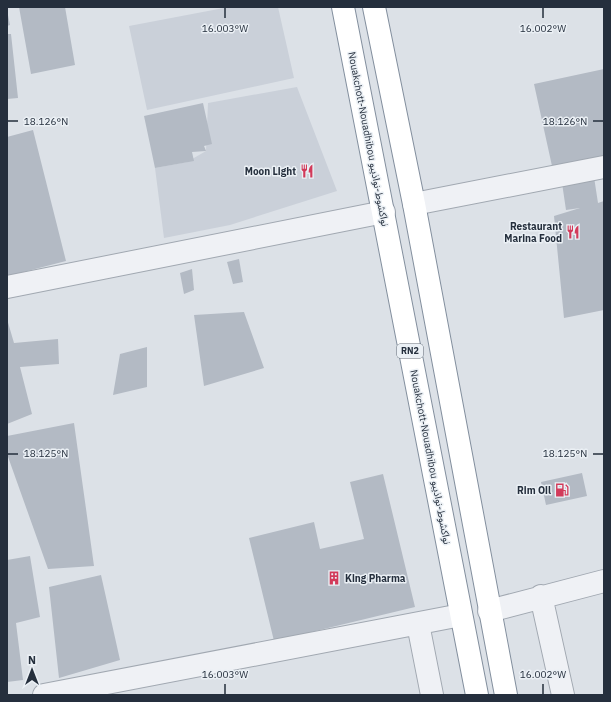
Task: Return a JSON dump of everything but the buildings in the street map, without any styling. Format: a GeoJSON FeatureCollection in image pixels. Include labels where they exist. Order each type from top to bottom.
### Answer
{"type":"FeatureCollection","features":[{"type":"Feature","properties":{"kind":"highway","name":"Nouakchott-Nouadhibou نواكشوط-نواذيبو"},"geometry":{"type":"LineString","coordinates":[[343,7],[477,695]]}},
{"type":"Feature","properties":{"kind":"highway"},"geometry":{"type":"LineString","coordinates":[[374,7],[414,204],[489,611],[506,695]]}},
{"type":"Feature","properties":{"kind":"street"},"geometry":{"type":"LineString","coordinates":[[414,204],[604,167]]}},
{"type":"Feature","properties":{"kind":"street"},"geometry":{"type":"LineString","coordinates":[[7,286],[384,212]]}},
{"type":"Feature","properties":{"kind":"street"},"geometry":{"type":"LineString","coordinates":[[489,611],[541,596],[604,581]]}},
{"type":"Feature","properties":{"kind":"street"},"geometry":{"type":"LineString","coordinates":[[541,596],[563,695]]}},
{"type":"Feature","properties":{"kind":"street"},"geometry":{"type":"LineString","coordinates":[[44,695],[461,615]]}},
{"type":"Feature","properties":{"kind":"street"},"geometry":{"type":"LineString","coordinates":[[418,624],[432,695]]}},
{"type":"Feature","properties":{"kind":"shaded area"},"geometry":{"type":"Polygon","coordinates":[[[229,7],[278,7],[294,78],[147,110],[129,26],[229,7]]]}},
{"type":"Feature","properties":{"kind":"shaded area"},"geometry":{"type":"Polygon","coordinates":[[[297,87],[337,191],[230,225],[164,238],[155,168],[187,162],[206,151],[208,103],[297,87]]]}},
{"type":"Feature","properties":{"kind":"place","name":"Moon Light"},"geometry":{"type":"Point","coordinates":[307,171]}},
{"type":"Feature","properties":{"kind":"place","name":"Restaurant Marina Food"},"geometry":{"type":"Point","coordinates":[573,232]}},
{"type":"Feature","properties":{"kind":"place","name":"Rim Oil"},"geometry":{"type":"Point","coordinates":[562,490]}},
{"type":"Feature","properties":{"kind":"place","name":"King Pharma"},"geometry":{"type":"Point","coordinates":[334,578]}}]}
